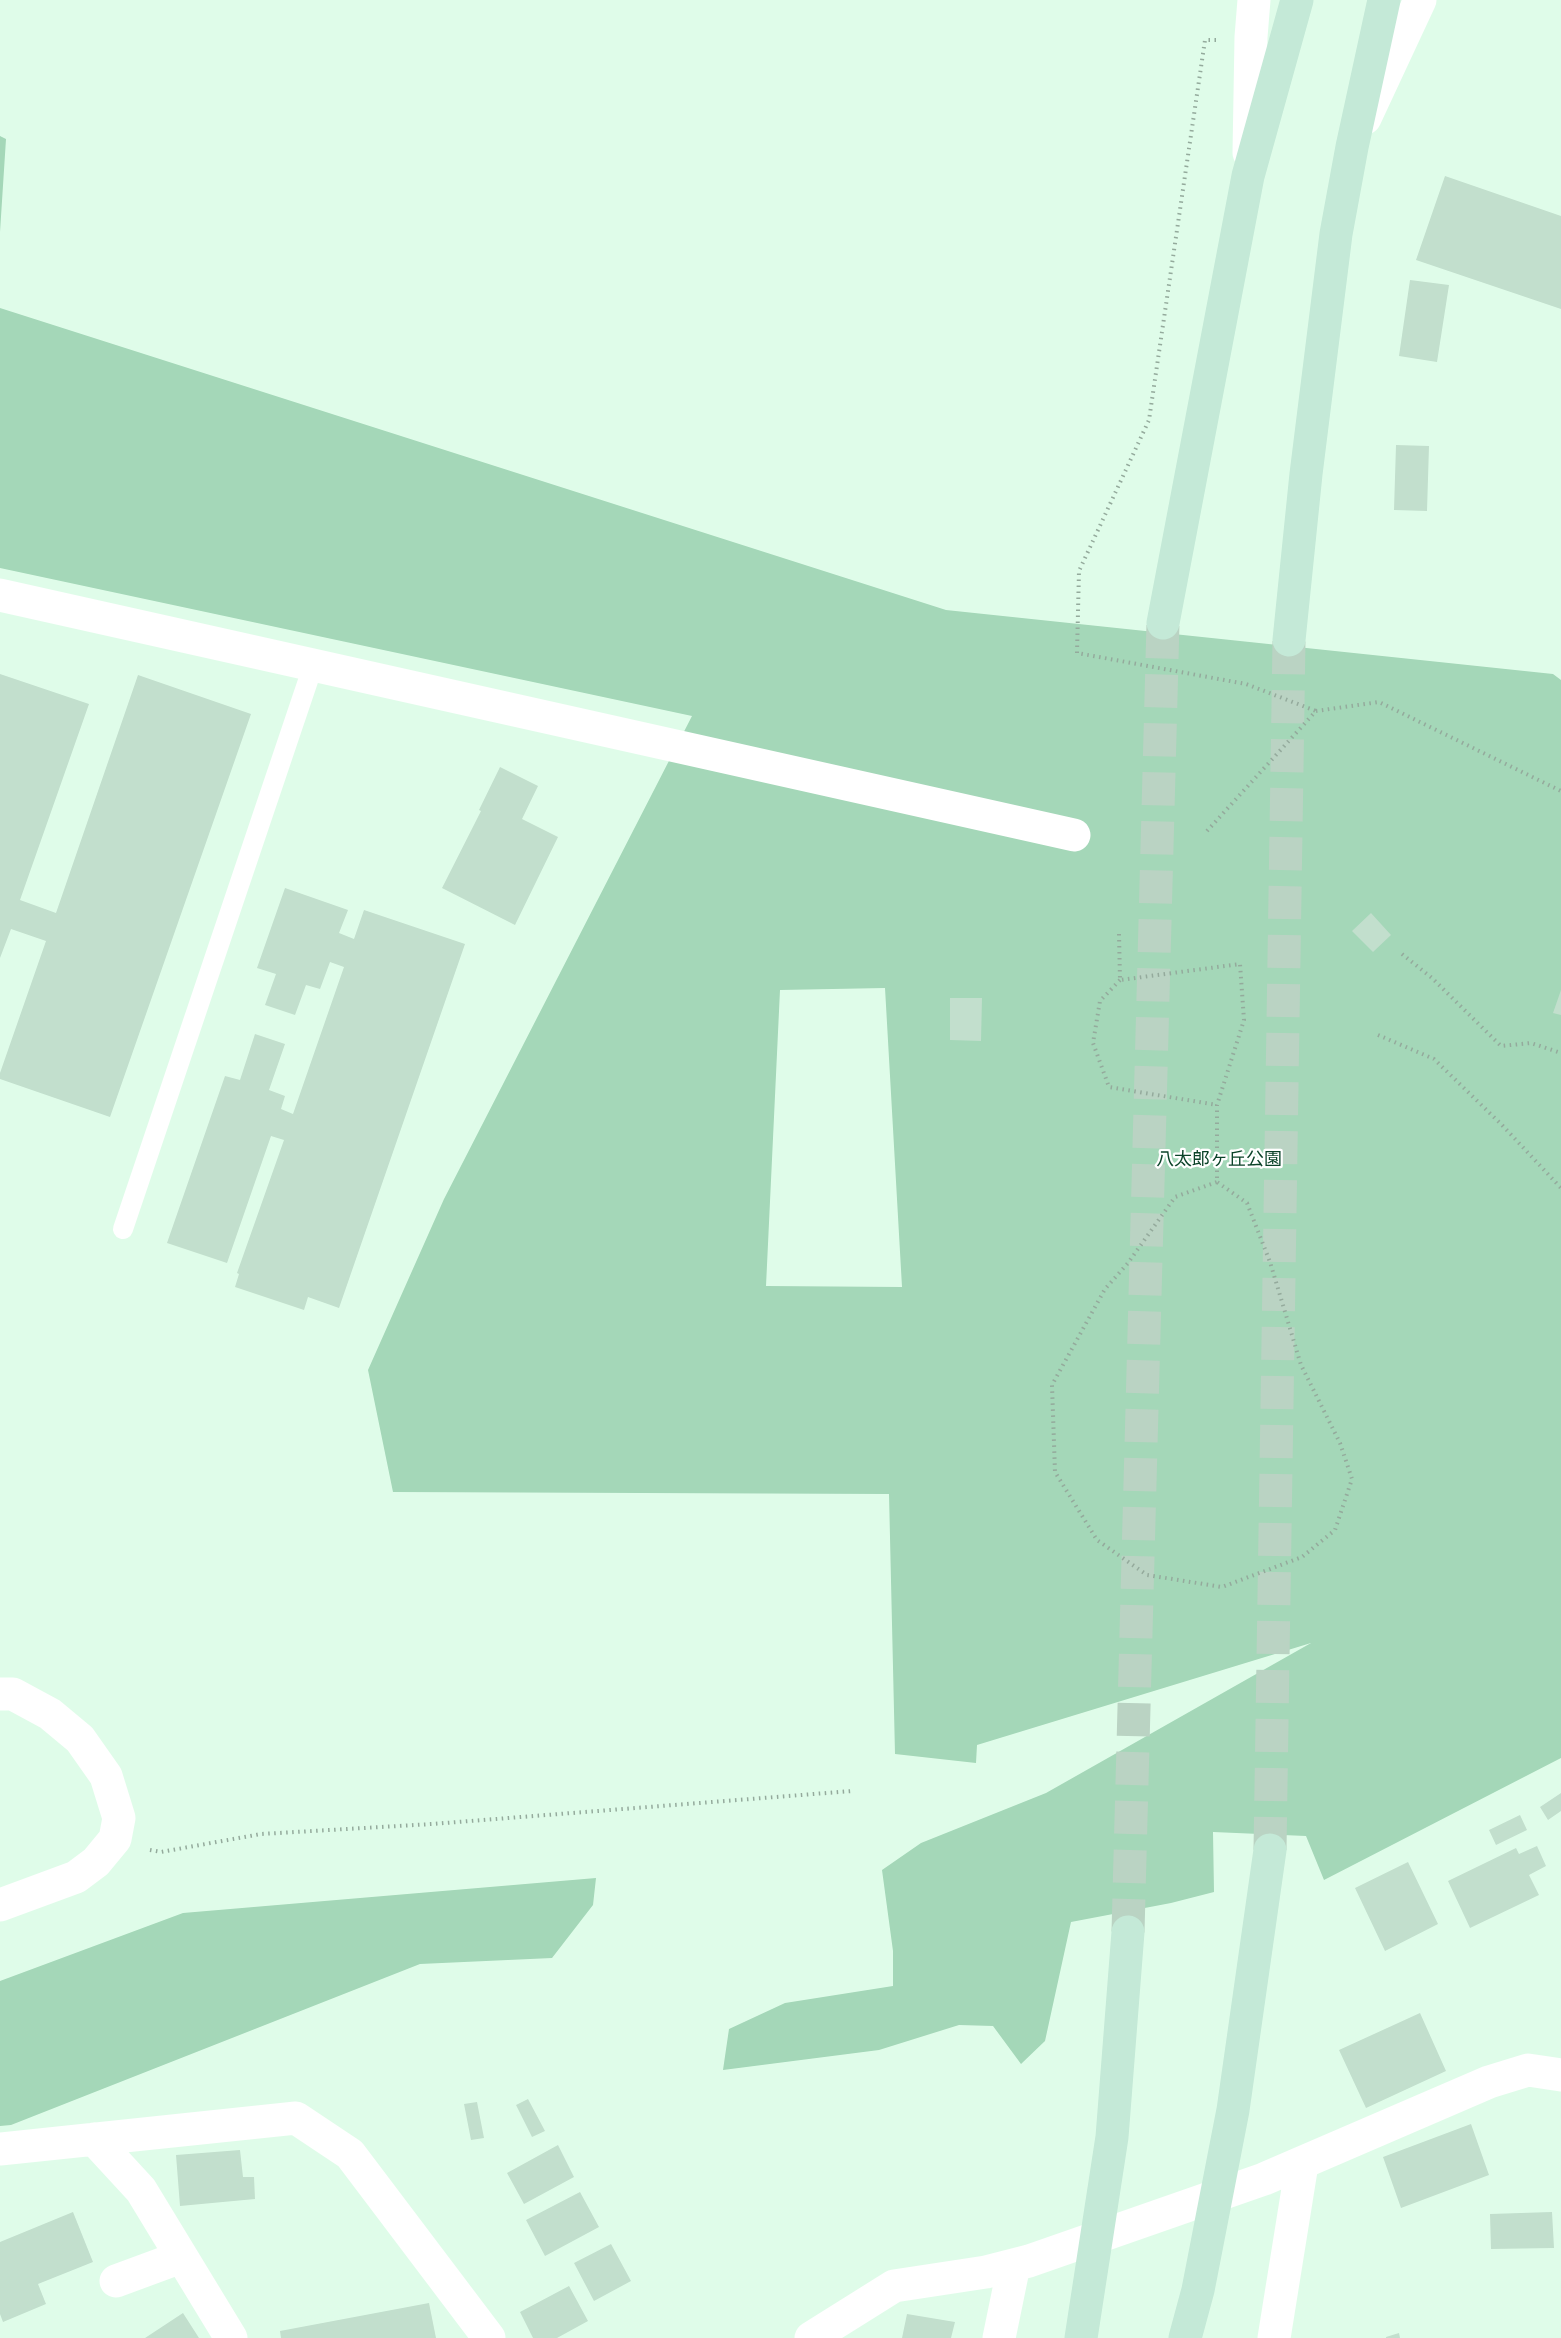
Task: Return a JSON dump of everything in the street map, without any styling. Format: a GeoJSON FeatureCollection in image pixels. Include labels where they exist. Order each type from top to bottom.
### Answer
{"type":"FeatureCollection","features":[{"type":"Feature","properties":{"kind":"street"},"geometry":{"type":"LineString","coordinates":[[1248,176],[1254,0]]}},
{"type":"Feature","properties":{"kind":"street"},"geometry":{"type":"LineString","coordinates":[[1163,623],[1248,176],[1297,0]]}},
{"type":"Feature","properties":{"kind":"street"},"geometry":{"type":"LineString","coordinates":[[1289,640],[1305,474],[1333,257],[1352,147],[1384,0]]}},
{"type":"Feature","properties":{"kind":"street"},"geometry":{"type":"LineString","coordinates":[[1352,147],[1420,0]]}},
{"type":"Feature","properties":{"kind":"street"},"geometry":{"type":"LineString","coordinates":[[0,595],[1074,835]]}},
{"type":"Feature","properties":{"kind":"street"},"geometry":{"type":"LineString","coordinates":[[0,1694],[13,1694],[51,1714],[80,1739],[106,1776],[119,1818],[115,1839],[96,1862],[76,1877],[0,1905]]}},
{"type":"Feature","properties":{"kind":"street"},"geometry":{"type":"LineString","coordinates":[[1185,2338],[1198,2290],[1233,2110],[1270,1850]]}},
{"type":"Feature","properties":{"kind":"street"},"geometry":{"type":"LineString","coordinates":[[1084,2323],[1112,2137],[1128,1932]]}},
{"type":"Feature","properties":{"kind":"street"},"geometry":{"type":"LineString","coordinates":[[811,2338],[894,2286],[986,2272],[1014,2265],[1264,2179],[1489,2082],[1528,2070],[1561,2074]]}},
{"type":"Feature","properties":{"kind":"street"},"geometry":{"type":"LineString","coordinates":[[0,2149],[296,2118],[350,2154],[489,2338]]}},
{"type":"Feature","properties":{"kind":"street"},"geometry":{"type":"LineString","coordinates":[[94,2139],[141,2190],[231,2338]]}},
{"type":"Feature","properties":{"kind":"street"},"geometry":{"type":"LineString","coordinates":[[1274,2338],[1302,2164]]}},
{"type":"Feature","properties":{"kind":"street"},"geometry":{"type":"LineString","coordinates":[[116,2281],[181,2257]]}},
{"type":"Feature","properties":{"kind":"street"},"geometry":{"type":"LineString","coordinates":[[999,2338],[1014,2265]]}},
{"type":"Feature","properties":{"kind":"lane"},"geometry":{"type":"LineString","coordinates":[[123,1229],[313,666]]}},
{"type":"Feature","properties":{"kind":"path"},"geometry":{"type":"LineString","coordinates":[[1207,831],[1316,711],[1379,702],[1561,791]]}},
{"type":"Feature","properties":{"kind":"path"},"geometry":{"type":"LineString","coordinates":[[1119,934],[1120,980]]}},
{"type":"Feature","properties":{"kind":"path"},"geometry":{"type":"LineString","coordinates":[[1402,954],[1432,978],[1501,1046],[1531,1043],[1561,1053]]}},
{"type":"Feature","properties":{"kind":"path"},"geometry":{"type":"LineString","coordinates":[[1216,1182],[1217,1105],[1244,1020],[1240,964],[1120,980],[1100,1001],[1093,1043],[1109,1087],[1217,1105]]}},
{"type":"Feature","properties":{"kind":"path"},"geometry":{"type":"LineString","coordinates":[[1378,1035],[1434,1059],[1502,1125],[1561,1188]]}},
{"type":"Feature","properties":{"kind":"path"},"geometry":{"type":"LineString","coordinates":[[1216,1182],[1247,1203],[1270,1262],[1300,1365],[1340,1443],[1352,1479],[1335,1530],[1310,1551],[1302,1557],[1222,1587],[1147,1575],[1097,1540],[1055,1472],[1052,1385],[1105,1289],[1128,1263],[1175,1197],[1216,1182]]}},
{"type":"Feature","properties":{"kind":"path"},"geometry":{"type":"LineString","coordinates":[[115,1839],[161,1852],[261,1834],[432,1824],[852,1791]]}},
{"type":"Feature","properties":{"kind":"green space"},"geometry":{"type":"Polygon","coordinates":[[[0,136],[6,139],[0,232],[0,136]]]}},
{"type":"Feature","properties":{"kind":"green space","name":"八太郎ヶ丘公園"},"geometry":{"type":"Polygon","coordinates":[[[0,308],[946,610],[1553,674],[1561,680],[1561,1758],[1324,1880],[1306,1836],[1213,1832],[1214,1892],[1171,1903],[1071,1922],[1045,2041],[1021,2064],[993,2026],[959,2025],[879,2050],[723,2070],[729,2029],[785,2003],[893,1986],[893,1951],[882,1870],[921,1843],[1046,1793],[1311,1643],[977,1745],[976,1763],[895,1754],[889,1494],[393,1492],[368,1370],[444,1199],[692,716],[0,568],[0,308]],[[885,988],[780,990],[766,1286],[902,1287],[885,988]]]}},
{"type":"Feature","properties":{"kind":"green space"},"geometry":{"type":"Polygon","coordinates":[[[596,1878],[593,1905],[552,1958],[420,1964],[11,2125],[0,2126],[0,1981],[183,1913],[596,1878]]]}},
{"type":"Feature","properties":{"kind":"building"},"geometry":{"type":"Polygon","coordinates":[[[1445,176],[1561,216],[1561,309],[1416,260],[1445,176]]]}},
{"type":"Feature","properties":{"kind":"building"},"geometry":{"type":"Polygon","coordinates":[[[1410,280],[1449,285],[1437,362],[1399,356],[1410,280]]]}},
{"type":"Feature","properties":{"kind":"building"},"geometry":{"type":"Polygon","coordinates":[[[1396,445],[1429,446],[1427,511],[1394,510],[1396,445]]]}},
{"type":"Feature","properties":{"kind":"building"},"geometry":{"type":"Polygon","coordinates":[[[0,674],[89,704],[20,900],[56,913],[138,675],[251,714],[110,1117],[0,1079],[0,1073],[46,941],[11,929],[0,958],[0,674]]]}},
{"type":"Feature","properties":{"kind":"building"},"geometry":{"type":"Polygon","coordinates":[[[500,767],[538,786],[522,819],[558,837],[515,925],[442,888],[481,811],[479,810],[500,767]]]}},
{"type":"Feature","properties":{"kind":"building"},"geometry":{"type":"Polygon","coordinates":[[[285,888],[348,910],[339,933],[354,939],[364,910],[465,944],[339,1308],[308,1297],[304,1310],[235,1287],[239,1274],[237,1273],[284,1140],[271,1136],[227,1263],[167,1243],[225,1076],[240,1080],[255,1034],[285,1044],[269,1090],[285,1096],[281,1109],[293,1114],[344,967],[330,962],[320,989],[306,985],[295,1015],[265,1005],[276,974],[257,968],[285,888]]]}},
{"type":"Feature","properties":{"kind":"building"},"geometry":{"type":"Polygon","coordinates":[[[1371,913],[1391,935],[1373,952],[1352,931],[1371,913]]]}},
{"type":"Feature","properties":{"kind":"building"},"geometry":{"type":"Polygon","coordinates":[[[1561,990],[1561,1015],[1553,1013],[1561,990]]]}},
{"type":"Feature","properties":{"kind":"building"},"geometry":{"type":"Polygon","coordinates":[[[950,998],[982,998],[981,1041],[950,1040],[950,998]]]}},
{"type":"Feature","properties":{"kind":"building"},"geometry":{"type":"Polygon","coordinates":[[[1561,1793],[1561,1811],[1548,1820],[1540,1807],[1561,1793]]]}},
{"type":"Feature","properties":{"kind":"building"},"geometry":{"type":"Polygon","coordinates":[[[1520,1815],[1527,1830],[1496,1845],[1489,1830],[1520,1815]]]}},
{"type":"Feature","properties":{"kind":"building"},"geometry":{"type":"Polygon","coordinates":[[[1537,1846],[1546,1866],[1529,1875],[1539,1895],[1470,1928],[1448,1881],[1516,1848],[1519,1854],[1537,1846]]]}},
{"type":"Feature","properties":{"kind":"building"},"geometry":{"type":"Polygon","coordinates":[[[1408,1862],[1438,1924],[1385,1951],[1355,1888],[1408,1862]]]}},
{"type":"Feature","properties":{"kind":"building"},"geometry":{"type":"Polygon","coordinates":[[[1420,2013],[1446,2071],[1366,2108],[1339,2050],[1420,2013]]]}},
{"type":"Feature","properties":{"kind":"building"},"geometry":{"type":"Polygon","coordinates":[[[528,2099],[545,2131],[532,2137],[516,2105],[528,2099]]]}},
{"type":"Feature","properties":{"kind":"building"},"geometry":{"type":"Polygon","coordinates":[[[477,2102],[484,2138],[471,2140],[464,2104],[477,2102]]]}},
{"type":"Feature","properties":{"kind":"building"},"geometry":{"type":"Polygon","coordinates":[[[1471,2124],[1489,2175],[1401,2208],[1383,2157],[1471,2124]]]}},
{"type":"Feature","properties":{"kind":"building"},"geometry":{"type":"Polygon","coordinates":[[[558,2145],[574,2177],[524,2204],[507,2173],[558,2145]]]}},
{"type":"Feature","properties":{"kind":"building"},"geometry":{"type":"Polygon","coordinates":[[[240,2150],[243,2177],[254,2177],[255,2199],[180,2206],[176,2155],[240,2150]]]}},
{"type":"Feature","properties":{"kind":"building"},"geometry":{"type":"Polygon","coordinates":[[[580,2192],[599,2227],[545,2256],[526,2220],[580,2192]]]}},
{"type":"Feature","properties":{"kind":"building"},"geometry":{"type":"Polygon","coordinates":[[[73,2212],[93,2262],[38,2284],[46,2304],[3,2322],[0,2314],[0,2242],[73,2212]]]}},
{"type":"Feature","properties":{"kind":"building"},"geometry":{"type":"Polygon","coordinates":[[[1552,2212],[1554,2248],[1491,2249],[1490,2214],[1552,2212]]]}},
{"type":"Feature","properties":{"kind":"building"},"geometry":{"type":"Polygon","coordinates":[[[611,2244],[631,2281],[594,2301],[574,2263],[611,2244]]]}},
{"type":"Feature","properties":{"kind":"building"},"geometry":{"type":"Polygon","coordinates":[[[569,2286],[588,2321],[557,2338],[533,2338],[520,2312],[569,2286]]]}},
{"type":"Feature","properties":{"kind":"building"},"geometry":{"type":"Polygon","coordinates":[[[429,2303],[436,2338],[281,2338],[280,2331],[429,2303]]]}},
{"type":"Feature","properties":{"kind":"building"},"geometry":{"type":"Polygon","coordinates":[[[183,2313],[199,2338],[145,2338],[183,2313]]]}},
{"type":"Feature","properties":{"kind":"building"},"geometry":{"type":"Polygon","coordinates":[[[907,2314],[955,2322],[951,2338],[902,2338],[907,2314]]]}},
{"type":"Feature","properties":{"kind":"building"},"geometry":{"type":"Polygon","coordinates":[[[1399,2333],[1400,2338],[1386,2338],[1386,2337],[1399,2333]]]}},
{"type":"Feature","properties":{"kind":"tunnel"},"geometry":{"type":"LineString","coordinates":[[1128,1932],[1163,623]]}},
{"type":"Feature","properties":{"kind":"tunnel"},"geometry":{"type":"LineString","coordinates":[[1270,1850],[1289,640]]}}]}
